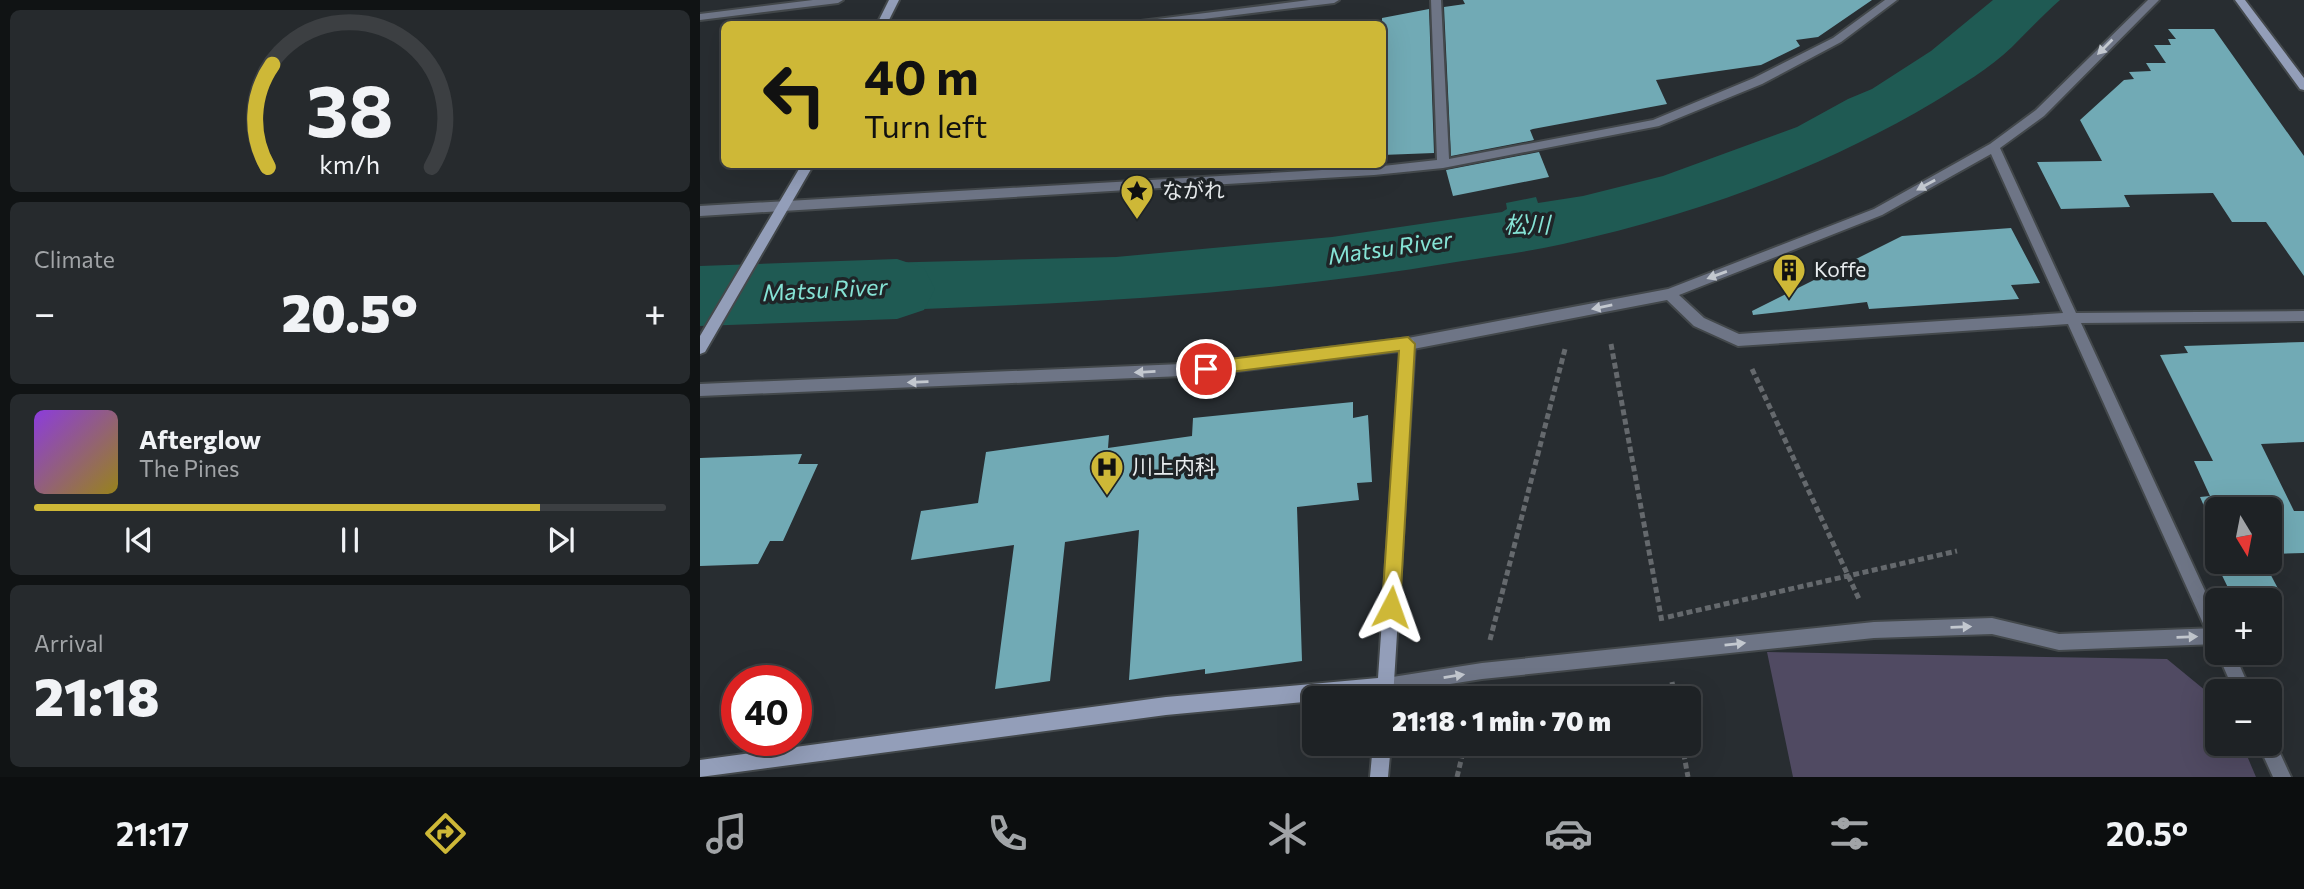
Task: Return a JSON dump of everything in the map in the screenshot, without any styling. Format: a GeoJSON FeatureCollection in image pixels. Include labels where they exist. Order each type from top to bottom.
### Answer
{"type":"FeatureCollection","features":[{"type":"Feature","properties":{"kind":"street"},"geometry":{"type":"LineString","coordinates":[[700,17],[838,0]]}},
{"type":"Feature","properties":{"kind":"street"},"geometry":{"type":"LineString","coordinates":[[884,21],[894,0]]}},
{"type":"Feature","properties":{"kind":"street"},"geometry":{"type":"LineString","coordinates":[[1165,21],[1334,0]]}},
{"type":"Feature","properties":{"kind":"street"},"geometry":{"type":"LineString","coordinates":[[1436,0],[1443,164]]}},
{"type":"Feature","properties":{"kind":"street"},"geometry":{"type":"LineString","coordinates":[[700,211],[1361,172],[1443,164],[1655,124],[1758,80],[1837,40],[1892,0]]}},
{"type":"Feature","properties":{"kind":"street"},"geometry":{"type":"LineString","coordinates":[[700,390],[1206,369],[1408,344],[1670,294],[1878,212],[1994,147],[2040,113],[2154,0]]}},
{"type":"Feature","properties":{"kind":"street"},"geometry":{"type":"LineString","coordinates":[[2240,0],[2304,86]]}},
{"type":"Feature","properties":{"kind":"street"},"geometry":{"type":"LineString","coordinates":[[1994,147],[2205,609]]}},
{"type":"Feature","properties":{"kind":"street"},"geometry":{"type":"LineString","coordinates":[[702,344],[786,206],[806,168]]}},
{"type":"Feature","properties":{"kind":"street"},"geometry":{"type":"LineString","coordinates":[[1670,294],[1699,322],[1738,340],[2072,318],[2304,316]]}},
{"type":"Feature","properties":{"kind":"street"},"geometry":{"type":"LineString","coordinates":[[1386,686],[1408,344]]}},
{"type":"Feature","properties":{"kind":"street"},"geometry":{"type":"LineString","coordinates":[[1413,686],[1482,671],[1874,630],[1992,626],[2059,642],[2205,636]]}},
{"type":"Feature","properties":{"kind":"street"},"geometry":{"type":"LineString","coordinates":[[700,769],[1166,706],[1302,697]]}},
{"type":"Feature","properties":{"kind":"street"},"geometry":{"type":"LineString","coordinates":[[1379,777],[1381,756]]}},
{"type":"Feature","properties":{"kind":"street"},"geometry":{"type":"LineString","coordinates":[[2272,756],[2282,777]]}},
{"type":"Feature","properties":{"kind":"path"},"geometry":{"type":"LineString","coordinates":[[1738,340],[1874,630]]}},
{"type":"Feature","properties":{"kind":"path"},"geometry":{"type":"LineString","coordinates":[[1611,344],[1673,686]]}},
{"type":"Feature","properties":{"kind":"path"},"geometry":{"type":"LineString","coordinates":[[1482,671],[1565,349]]}},
{"type":"Feature","properties":{"kind":"path"},"geometry":{"type":"LineString","coordinates":[[1661,618],[1957,551]]}},
{"type":"Feature","properties":{"kind":"path"},"geometry":{"type":"LineString","coordinates":[[1457,777],[1462,756]]}},
{"type":"Feature","properties":{"kind":"path"},"geometry":{"type":"LineString","coordinates":[[1684,756],[1688,777]]}},
{"type":"Feature","properties":{"kind":"shaded area"},"geometry":{"type":"Polygon","coordinates":[[[1767,652],[2167,659],[2205,690],[2205,756],[2247,756],[2256,777],[1793,777],[1767,652]]]}},
{"type":"Feature","properties":{"kind":"water","name":"松川"},"geometry":{"type":"Polygon","coordinates":[[[1993,0],[2060,0],[1994,62],[1954,90],[1891,126],[1846,149],[1754,188],[1612,232],[1537,249],[1372,275],[1204,293],[1035,304],[782,314],[786,305],[779,304],[791,275],[875,268],[878,263],[1116,257],[1332,237],[1502,212],[1507,209],[1506,203],[1536,197],[1538,203],[1583,196],[1663,176],[1797,127],[1872,89],[1931,51],[1993,0]]]}},
{"type":"Feature","properties":{"kind":"building"},"geometry":{"type":"Polygon","coordinates":[[[1463,0],[1872,0],[1818,37],[1796,40],[1800,46],[1761,65],[1656,80],[1667,104],[1533,129],[1530,130],[1534,140],[1451,156],[1444,7],[1465,4],[1463,0]]]}},
{"type":"Feature","properties":{"kind":"building"},"geometry":{"type":"Polygon","coordinates":[[[1429,9],[1434,153],[1386,155],[1386,21],[1382,21],[1382,18],[1429,9]]]}},
{"type":"Feature","properties":{"kind":"building"},"geometry":{"type":"Polygon","coordinates":[[[2168,29],[2214,29],[2304,156],[2304,276],[2266,222],[2232,222],[2213,193],[2124,195],[2130,207],[2061,209],[2037,162],[2102,161],[2080,120],[2124,80],[2134,79],[2129,72],[2151,71],[2146,63],[2166,63],[2154,45],[2171,45],[2168,39],[2176,39],[2168,29]]]}},
{"type":"Feature","properties":{"kind":"building"},"geometry":{"type":"Polygon","coordinates":[[[1539,152],[1549,177],[1453,196],[1446,170],[1539,152]]]}},
{"type":"Feature","properties":{"kind":"building"},"geometry":{"type":"Polygon","coordinates":[[[2011,228],[2040,283],[2011,285],[2019,299],[1869,309],[1867,302],[1753,315],[1752,311],[1902,236],[2011,228]]]}},
{"type":"Feature","properties":{"kind":"building"},"geometry":{"type":"Polygon","coordinates":[[[2304,342],[2304,442],[2261,444],[2294,511],[2304,511],[2304,553],[2282,554],[2282,497],[2205,497],[2205,508],[2200,497],[2210,496],[2194,461],[2213,461],[2160,355],[2188,353],[2184,346],[2304,342]]]}},
{"type":"Feature","properties":{"kind":"building"},"geometry":{"type":"Polygon","coordinates":[[[1353,402],[1353,418],[1368,415],[1372,482],[1357,483],[1359,500],[1297,507],[1302,661],[1205,674],[1205,669],[1129,680],[1139,530],[1065,542],[1050,681],[995,689],[1014,545],[911,560],[921,511],[978,503],[986,452],[1109,435],[1108,448],[1192,436],[1193,418],[1353,402]]]}},
{"type":"Feature","properties":{"kind":"building"},"geometry":{"type":"Polygon","coordinates":[[[802,454],[798,464],[818,464],[783,541],[770,541],[758,564],[700,566],[700,458],[802,454]]]}},
{"type":"Feature","properties":{"kind":"building"},"geometry":{"type":"Polygon","coordinates":[[[2221,574],[2270,574],[2278,588],[2228,588],[2221,574]]]}},
{"type":"Feature","properties":{"kind":"waterway","name":"Matsu River"},"geometry":{"type":"LineString","coordinates":[[700,296],[897,289]]}},
{"type":"Feature","properties":{"kind":"place","name":"ながれ"},"geometry":{"type":"Point","coordinates":[1137,221]}},
{"type":"Feature","properties":{"kind":"place","name":"Koffe"},"geometry":{"type":"Point","coordinates":[1789,300]}},
{"type":"Feature","properties":{"kind":"place","name":"川上内科"},"geometry":{"type":"Point","coordinates":[1107,497]}},
{"type":"Feature","properties":{"kind":"route"},"geometry":{"type":"LineString","coordinates":[[1206,369],[1408,344],[1391,607]]}}]}
